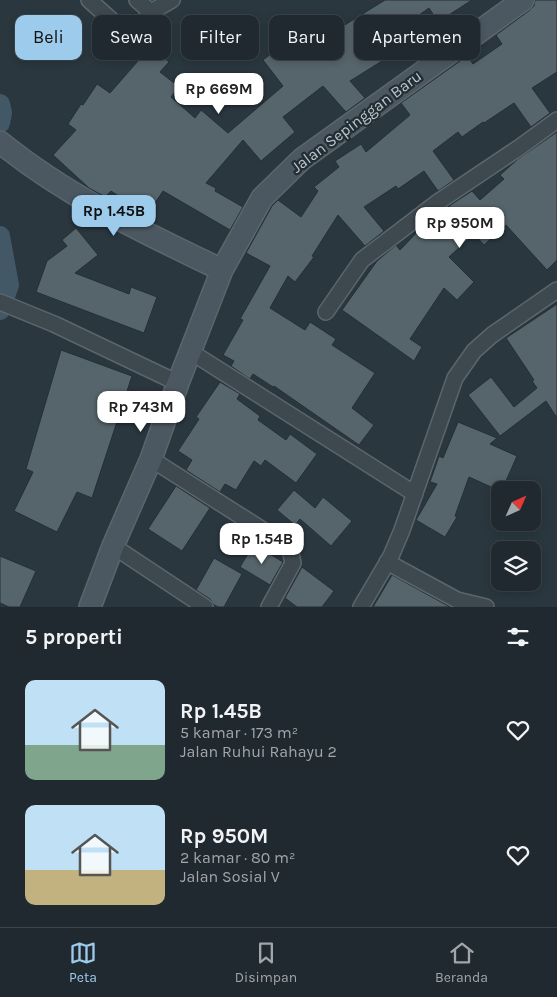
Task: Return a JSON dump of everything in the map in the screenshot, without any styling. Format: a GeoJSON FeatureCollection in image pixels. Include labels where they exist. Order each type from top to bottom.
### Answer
{"type":"FeatureCollection","features":[{"type":"Feature","properties":{"kind":"street"},"geometry":{"type":"LineString","coordinates":[[89,0],[117,24],[138,28],[152,12],[172,0]]}},
{"type":"Feature","properties":{"kind":"street"},"geometry":{"type":"LineString","coordinates":[[138,0],[152,12]]}},
{"type":"Feature","properties":{"kind":"street","name":"Jalan Sepinggan Baru"},"geometry":{"type":"LineString","coordinates":[[90,607],[113,546],[151,459],[222,270],[262,198],[302,159],[524,0]]}},
{"type":"Feature","properties":{"kind":"street"},"geometry":{"type":"LineString","coordinates":[[326,312],[362,260],[438,202],[557,120]]}},
{"type":"Feature","properties":{"kind":"street"},"geometry":{"type":"LineString","coordinates":[[0,142],[27,164],[133,227],[222,270]]}},
{"type":"Feature","properties":{"kind":"street"},"geometry":{"type":"LineString","coordinates":[[361,607],[387,562],[402,530],[455,378],[474,350],[492,335],[557,290]]}},
{"type":"Feature","properties":{"kind":"street"},"geometry":{"type":"LineString","coordinates":[[0,302],[54,324],[178,383]]}},
{"type":"Feature","properties":{"kind":"street"},"geometry":{"type":"LineString","coordinates":[[191,352],[415,494]]}},
{"type":"Feature","properties":{"kind":"street"},"geometry":{"type":"LineString","coordinates":[[151,459],[290,549],[293,563],[269,607]]}},
{"type":"Feature","properties":{"kind":"street"},"geometry":{"type":"LineString","coordinates":[[113,546],[204,607]]}},
{"type":"Feature","properties":{"kind":"street"},"geometry":{"type":"LineString","coordinates":[[387,562],[458,600],[486,607]]}},
{"type":"Feature","properties":{"kind":"building"},"geometry":{"type":"Polygon","coordinates":[[[385,0],[472,0],[449,15],[434,15],[429,8],[419,15],[361,15],[385,0]]]}},
{"type":"Feature","properties":{"kind":"building"},"geometry":{"type":"Polygon","coordinates":[[[535,0],[557,0],[557,72],[532,88],[550,113],[531,127],[514,103],[462,137],[458,132],[433,151],[454,180],[438,191],[424,171],[398,189],[396,186],[364,207],[384,231],[365,246],[338,215],[312,256],[314,257],[295,282],[288,276],[270,308],[305,330],[310,322],[336,339],[332,345],[375,373],[352,408],[374,425],[359,445],[274,386],[253,374],[250,379],[231,366],[234,361],[223,355],[243,320],[240,319],[270,266],[246,253],[272,206],[278,200],[301,217],[318,191],[314,187],[339,167],[335,161],[361,144],[366,152],[410,115],[401,103],[461,60],[470,60],[473,64],[502,44],[496,35],[534,6],[535,0]]]}},
{"type":"Feature","properties":{"kind":"building"},"geometry":{"type":"Polygon","coordinates":[[[354,19],[354,60],[384,60],[350,81],[365,98],[346,112],[323,86],[283,117],[295,132],[261,161],[243,140],[206,183],[216,188],[215,191],[243,207],[230,230],[163,191],[147,215],[111,191],[105,197],[89,188],[53,155],[76,130],[68,124],[97,84],[110,93],[139,60],[167,60],[169,62],[160,72],[179,87],[171,97],[195,118],[201,110],[228,133],[283,86],[263,60],[269,55],[269,60],[344,60],[344,25],[354,19]]]}},
{"type":"Feature","properties":{"kind":"building"},"geometry":{"type":"Polygon","coordinates":[[[557,132],[557,260],[547,270],[506,225],[484,245],[474,234],[449,257],[474,282],[457,300],[444,288],[410,339],[422,347],[414,361],[342,310],[377,261],[396,245],[400,250],[419,230],[428,238],[455,213],[449,206],[472,191],[480,200],[504,179],[500,175],[518,159],[557,132]]]}},
{"type":"Feature","properties":{"kind":"building"},"geometry":{"type":"Polygon","coordinates":[[[76,228],[98,255],[75,273],[129,294],[131,287],[157,297],[144,333],[36,292],[47,261],[67,246],[62,240],[76,228]]]}},
{"type":"Feature","properties":{"kind":"building"},"geometry":{"type":"Polygon","coordinates":[[[557,304],[557,418],[546,401],[500,436],[468,395],[491,377],[514,407],[537,388],[532,381],[534,380],[506,338],[557,304]]]}},
{"type":"Feature","properties":{"kind":"building"},"geometry":{"type":"Polygon","coordinates":[[[61,350],[132,376],[92,498],[77,492],[57,532],[14,511],[33,472],[26,469],[61,350]]]}},
{"type":"Feature","properties":{"kind":"building"},"geometry":{"type":"Polygon","coordinates":[[[220,382],[240,394],[237,399],[260,416],[258,420],[286,440],[290,434],[317,454],[296,483],[265,460],[261,466],[254,461],[236,490],[225,484],[220,492],[186,470],[192,460],[178,451],[199,419],[196,417],[220,382]]]}},
{"type":"Feature","properties":{"kind":"building"},"geometry":{"type":"Polygon","coordinates":[[[458,422],[497,438],[490,444],[517,456],[506,481],[491,481],[491,487],[469,477],[455,516],[457,517],[445,537],[416,520],[437,484],[430,482],[439,456],[443,458],[458,422]]]}},
{"type":"Feature","properties":{"kind":"building"},"geometry":{"type":"Polygon","coordinates":[[[176,486],[210,508],[182,551],[148,529],[176,486]]]}},
{"type":"Feature","properties":{"kind":"building"},"geometry":{"type":"Polygon","coordinates":[[[294,490],[315,508],[323,497],[352,521],[331,546],[300,519],[295,525],[277,510],[294,490]]]}},
{"type":"Feature","properties":{"kind":"building"},"geometry":{"type":"Polygon","coordinates":[[[254,544],[283,562],[270,585],[240,567],[254,544]]]}},
{"type":"Feature","properties":{"kind":"building"},"geometry":{"type":"Polygon","coordinates":[[[0,556],[36,571],[20,607],[9,607],[0,603],[0,556]]]}},
{"type":"Feature","properties":{"kind":"building"},"geometry":{"type":"Polygon","coordinates":[[[214,558],[242,574],[224,607],[214,605],[210,599],[196,590],[214,558]]]}},
{"type":"Feature","properties":{"kind":"building"},"geometry":{"type":"Polygon","coordinates":[[[302,567],[334,591],[322,607],[297,607],[285,598],[302,567]]]}},
{"type":"Feature","properties":{"kind":"building"},"geometry":{"type":"Polygon","coordinates":[[[392,575],[450,607],[373,607],[392,575]]]}},
{"type":"Feature","properties":{"kind":"waterway"},"geometry":{"type":"LineString","coordinates":[[0,104],[2,113],[0,123]]}},
{"type":"Feature","properties":{"kind":"waterway"},"geometry":{"type":"LineString","coordinates":[[0,236],[9,285],[0,310]]}}]}
